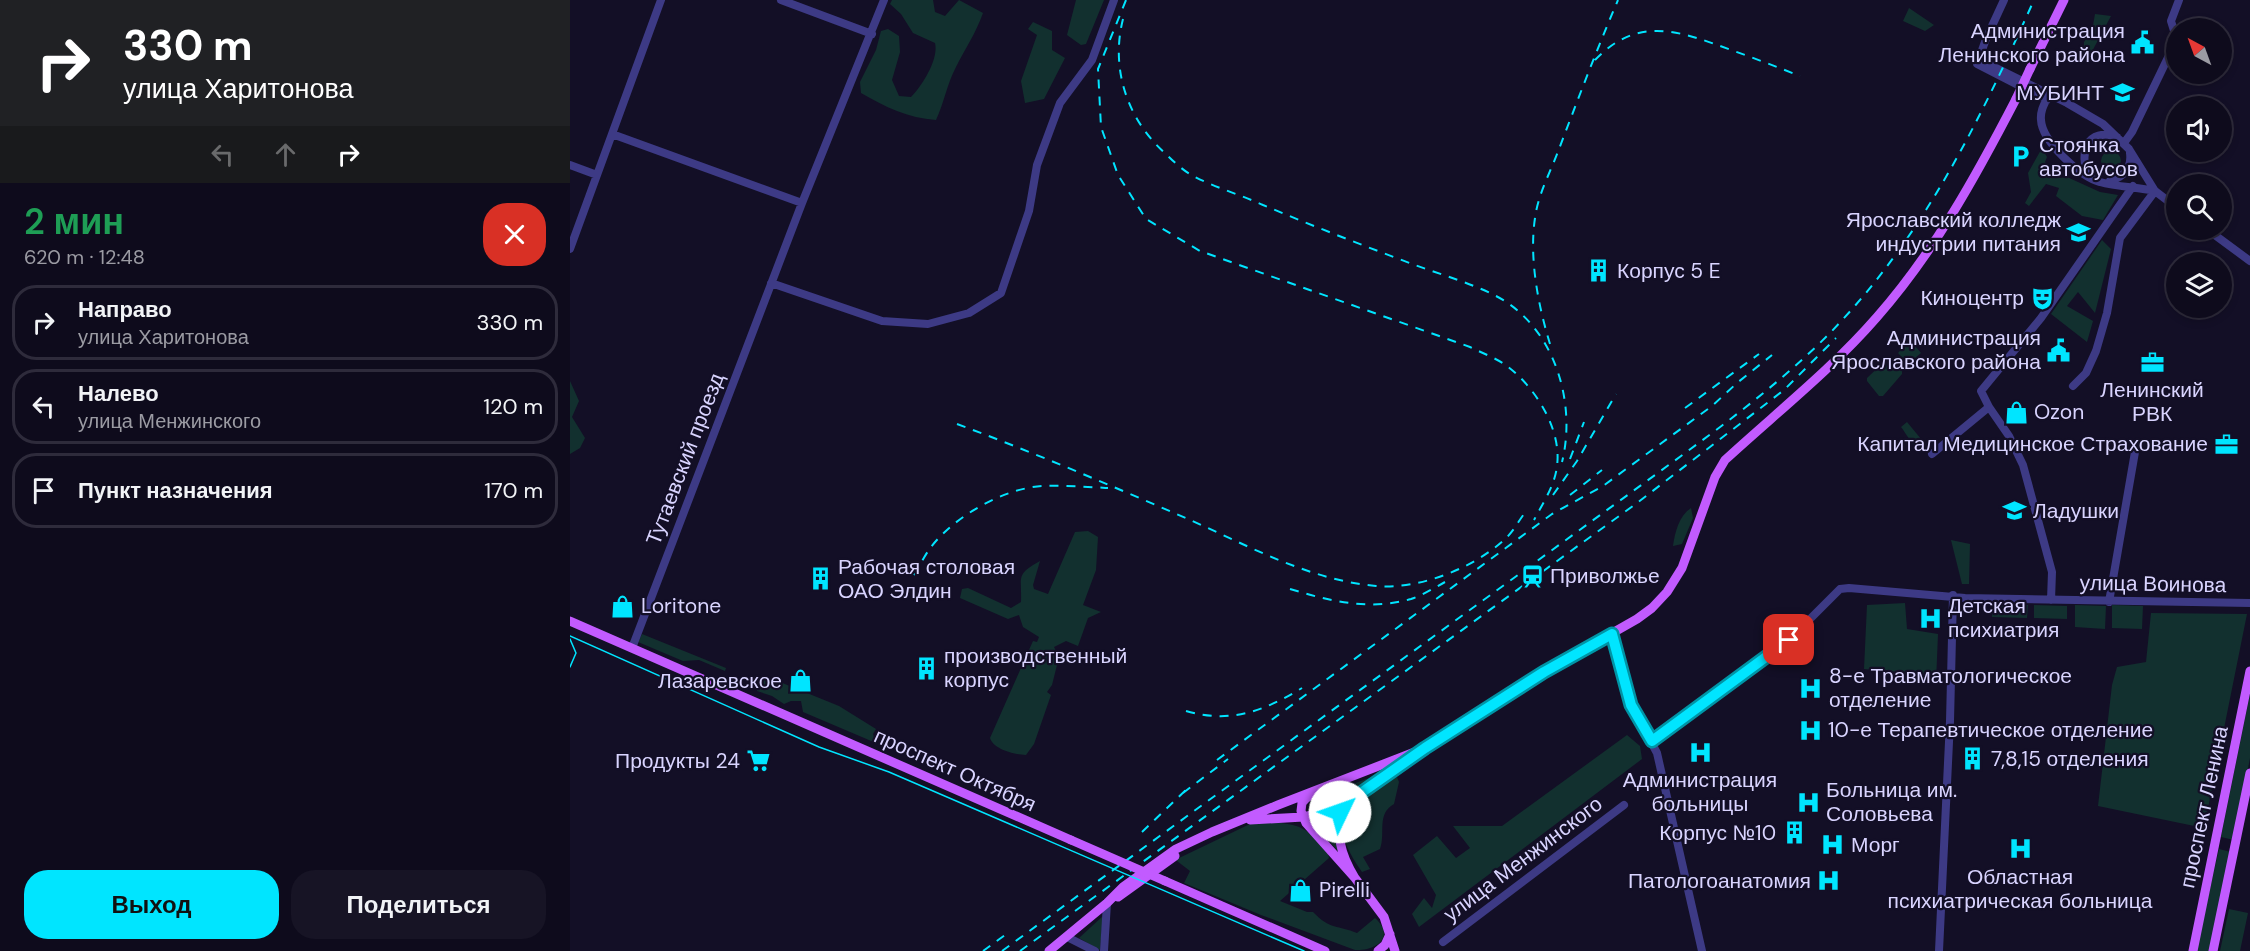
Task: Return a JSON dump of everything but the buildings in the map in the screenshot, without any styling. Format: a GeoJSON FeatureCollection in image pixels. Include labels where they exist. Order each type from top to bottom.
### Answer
{"type":"FeatureCollection","features":[{"type":"Feature","properties":{"kind":"main road"},"geometry":{"type":"LineString","coordinates":[[1240,821],[1303,817],[1341,807],[1425,748],[1544,672],[1612,634],[1652,608],[1677,578],[1682,568],[1715,477],[1725,460],[1852,344],[1918,266],[1972,183],[2064,0]]}},
{"type":"Feature","properties":{"kind":"main road","name":"проспект Октября"},"geometry":{"type":"LineString","coordinates":[[570,621],[1325,951]]}},
{"type":"Feature","properties":{"kind":"main road","name":"проспект Ленина"},"geometry":{"type":"LineString","coordinates":[[2193,951],[2250,671]]}},
{"type":"Feature","properties":{"kind":"main road"},"geometry":{"type":"LineString","coordinates":[[1052,950],[1107,903],[1126,892],[1203,836],[1425,748]]}},
{"type":"Feature","properties":{"kind":"main road","name":"проспект Ленина"},"geometry":{"type":"LineString","coordinates":[[2213,951],[2250,773]]}},
{"type":"Feature","properties":{"kind":"main road"},"geometry":{"type":"LineString","coordinates":[[1354,878],[1338,838],[1341,807],[1332,796],[1320,791],[1314,792],[1302,802],[1303,817],[1384,917],[1395,951]]}},
{"type":"Feature","properties":{"kind":"main road"},"geometry":{"type":"LineString","coordinates":[[2215,842],[2235,846]]}},
{"type":"Feature","properties":{"kind":"main road"},"geometry":{"type":"LineString","coordinates":[[1378,951],[1385,945],[1390,934]]}},
{"type":"Feature","properties":{"kind":"street"},"geometry":{"type":"LineString","coordinates":[[570,249],[661,0]]}},
{"type":"Feature","properties":{"kind":"street"},"geometry":{"type":"LineString","coordinates":[[781,0],[872,34]]}},
{"type":"Feature","properties":{"kind":"street","name":"Тутаевский проезд"},"geometry":{"type":"LineString","coordinates":[[632,648],[802,203],[884,0]]}},
{"type":"Feature","properties":{"kind":"street"},"geometry":{"type":"LineString","coordinates":[[771,283],[882,321],[928,324],[969,313],[1001,292],[1029,211],[1037,165],[1060,103],[1092,60],[1114,0]]}},
{"type":"Feature","properties":{"kind":"street"},"geometry":{"type":"LineString","coordinates":[[2004,0],[1978,62],[2103,124],[2124,143],[2155,191],[2166,199]]}},
{"type":"Feature","properties":{"kind":"street"},"geometry":{"type":"LineString","coordinates":[[2172,18],[2179,0]]}},
{"type":"Feature","properties":{"kind":"street"},"geometry":{"type":"LineString","coordinates":[[2124,143],[2132,132],[2166,60]]}},
{"type":"Feature","properties":{"kind":"street"},"geometry":{"type":"LineString","coordinates":[[2048,97],[2041,112],[2041,123],[2048,137],[2070,163],[2099,182],[2155,191]]}},
{"type":"Feature","properties":{"kind":"street"},"geometry":{"type":"LineString","coordinates":[[612,134],[802,203]]}},
{"type":"Feature","properties":{"kind":"street"},"geometry":{"type":"LineString","coordinates":[[2089,177],[2083,161],[2087,145],[2101,135],[2110,135],[2124,143],[2131,160],[2127,170],[2120,178],[2099,182]]}},
{"type":"Feature","properties":{"kind":"street"},"geometry":{"type":"LineString","coordinates":[[570,165],[597,175]]}},
{"type":"Feature","properties":{"kind":"street"},"geometry":{"type":"LineString","coordinates":[[2051,600],[2052,572],[2023,465],[2009,436],[1981,391],[2041,318],[2133,186]]}},
{"type":"Feature","properties":{"kind":"street"},"geometry":{"type":"LineString","coordinates":[[2073,386],[2086,373],[2096,351],[2109,303],[2120,238],[2155,191]]}},
{"type":"Feature","properties":{"kind":"street"},"geometry":{"type":"LineString","coordinates":[[2222,240],[2250,261]]}},
{"type":"Feature","properties":{"kind":"street"},"geometry":{"type":"LineString","coordinates":[[1932,454],[1989,406]]}},
{"type":"Feature","properties":{"kind":"street"},"geometry":{"type":"LineString","coordinates":[[2109,602],[2134,452]]}},
{"type":"Feature","properties":{"kind":"street","name":"улица Воинова"},"geometry":{"type":"LineString","coordinates":[[1652,741],[1789,640],[1840,589],[1953,595],[1965,598],[2250,603]]}},
{"type":"Feature","properties":{"kind":"street"},"geometry":{"type":"LineString","coordinates":[[1939,951],[1950,733],[1953,595]]}},
{"type":"Feature","properties":{"kind":"street"},"geometry":{"type":"LineString","coordinates":[[1612,634],[1631,705],[1657,753],[1701,951]]}},
{"type":"Feature","properties":{"kind":"street","name":"улица Менжинского"},"geometry":{"type":"LineString","coordinates":[[1443,942],[1624,805]]}},
{"type":"Feature","properties":{"kind":"street"},"geometry":{"type":"LineString","coordinates":[[1104,951],[1107,903]]}},
{"type":"Feature","properties":{"kind":"street"},"geometry":{"type":"LineString","coordinates":[[1067,937],[1095,951]]}},
{"type":"Feature","properties":{"kind":"green space"},"geometry":{"type":"Polygon","coordinates":[[[892,0],[933,0],[935,12],[945,16],[959,0],[983,13],[953,73],[936,120],[897,111],[861,93],[860,82],[876,50],[881,31],[888,29],[899,36],[900,52],[892,80],[899,96],[911,97],[932,64],[936,49],[935,43],[913,33],[901,14],[890,4],[892,0]]]}},
{"type":"Feature","properties":{"kind":"green space"},"geometry":{"type":"Polygon","coordinates":[[[1076,0],[1104,0],[1086,44],[1081,45],[1067,35],[1076,0]]]}},
{"type":"Feature","properties":{"kind":"green space"},"geometry":{"type":"Polygon","coordinates":[[[1909,8],[1934,25],[1925,31],[1903,21],[1909,8]]]}},
{"type":"Feature","properties":{"kind":"green space"},"geometry":{"type":"Polygon","coordinates":[[[2095,14],[2111,16],[2089,57],[2084,51],[2084,42],[2092,31],[2095,14]]]}},
{"type":"Feature","properties":{"kind":"green space"},"geometry":{"type":"Polygon","coordinates":[[[1033,22],[1052,31],[1052,50],[1065,58],[1044,99],[1025,103],[1021,81],[1037,35],[1028,29],[1033,22]]]}},
{"type":"Feature","properties":{"kind":"green space"},"geometry":{"type":"Polygon","coordinates":[[[2042,148],[2047,157],[2045,162],[2060,178],[2067,177],[2100,192],[2118,195],[2103,220],[2082,216],[2056,196],[2059,188],[2046,184],[2029,206],[2025,203],[2031,192],[2028,173],[2042,148]]]}},
{"type":"Feature","properties":{"kind":"green space"},"geometry":{"type":"Polygon","coordinates":[[[2111,151],[2118,154],[2121,161],[2118,168],[2111,171],[2104,168],[2101,161],[2104,154],[2111,151]]]}},
{"type":"Feature","properties":{"kind":"green space"},"geometry":{"type":"Polygon","coordinates":[[[2102,240],[2111,249],[2095,313],[2078,292],[2067,306],[2093,321],[2087,342],[2051,314],[2102,240]]]}},
{"type":"Feature","properties":{"kind":"green space"},"geometry":{"type":"Polygon","coordinates":[[[1910,340],[1921,353],[1908,364],[1898,353],[1910,340]]]}},
{"type":"Feature","properties":{"kind":"green space"},"geometry":{"type":"Polygon","coordinates":[[[1888,358],[1902,370],[1902,374],[1883,396],[1879,396],[1867,378],[1888,358]]]}},
{"type":"Feature","properties":{"kind":"green space"},"geometry":{"type":"Polygon","coordinates":[[[570,381],[579,401],[572,417],[585,438],[580,448],[570,454],[570,381]]]}},
{"type":"Feature","properties":{"kind":"green space"},"geometry":{"type":"Polygon","coordinates":[[[1907,422],[1931,451],[1921,451],[1913,444],[1901,427],[1907,422]]]}},
{"type":"Feature","properties":{"kind":"green space"},"geometry":{"type":"Polygon","coordinates":[[[1691,508],[1693,518],[1682,544],[1673,546],[1676,530],[1691,508]]]}},
{"type":"Feature","properties":{"kind":"green space"},"geometry":{"type":"Polygon","coordinates":[[[1088,531],[1098,537],[1096,570],[1083,605],[1101,612],[1088,618],[1078,646],[1066,641],[1054,647],[1059,657],[1052,685],[1047,692],[1051,695],[1034,744],[1026,755],[1005,751],[995,745],[990,738],[1033,641],[1037,642],[1039,637],[1023,627],[1019,615],[1008,619],[960,598],[962,589],[968,588],[1011,608],[1021,602],[1023,573],[1040,561],[1033,585],[1034,589],[1048,594],[1075,532],[1088,531]]]}},
{"type":"Feature","properties":{"kind":"green space"},"geometry":{"type":"Polygon","coordinates":[[[1951,540],[1970,544],[1969,584],[1962,584],[1951,540]]]}},
{"type":"Feature","properties":{"kind":"green space"},"geometry":{"type":"Polygon","coordinates":[[[1905,603],[1907,629],[1938,634],[1936,682],[1896,679],[1897,672],[1864,669],[1867,605],[1905,603]]]}},
{"type":"Feature","properties":{"kind":"green space"},"geometry":{"type":"Polygon","coordinates":[[[1993,604],[2028,605],[2027,618],[1992,617],[1993,604]]]}},
{"type":"Feature","properties":{"kind":"green space"},"geometry":{"type":"Polygon","coordinates":[[[2034,605],[2067,606],[2067,619],[2034,618],[2034,605]]]}},
{"type":"Feature","properties":{"kind":"green space"},"geometry":{"type":"Polygon","coordinates":[[[2075,605],[2106,606],[2105,629],[2075,627],[2075,605]]]}},
{"type":"Feature","properties":{"kind":"green space"},"geometry":{"type":"Polygon","coordinates":[[[2112,605],[2143,606],[2142,629],[2112,628],[2112,605]]]}},
{"type":"Feature","properties":{"kind":"green space"},"geometry":{"type":"Polygon","coordinates":[[[2151,613],[2247,614],[2204,828],[2098,806],[2112,685],[2117,667],[2146,662],[2151,613]]]}},
{"type":"Feature","properties":{"kind":"green space"},"geometry":{"type":"Polygon","coordinates":[[[642,634],[726,668],[725,671],[699,660],[683,661],[638,642],[642,634]]]}},
{"type":"Feature","properties":{"kind":"green space"},"geometry":{"type":"Polygon","coordinates":[[[770,678],[839,706],[876,729],[873,734],[876,743],[803,712],[801,701],[784,704],[772,696],[757,691],[756,684],[761,684],[760,679],[770,678]]]}},
{"type":"Feature","properties":{"kind":"green space"},"geometry":{"type":"Polygon","coordinates":[[[2250,694],[2250,758],[2234,840],[2221,837],[2250,694]]]}},
{"type":"Feature","properties":{"kind":"green space"},"geometry":{"type":"Polygon","coordinates":[[[1627,735],[1640,746],[1642,759],[1419,927],[1412,914],[1424,898],[1432,908],[1436,895],[1413,855],[1437,836],[1456,858],[1470,848],[1453,826],[1502,826],[1627,735]]]}},
{"type":"Feature","properties":{"kind":"green space"},"geometry":{"type":"Polygon","coordinates":[[[1385,772],[1344,801],[1334,791],[1385,772]]]}},
{"type":"Feature","properties":{"kind":"green space"},"geometry":{"type":"Polygon","coordinates":[[[1397,777],[1399,782],[1394,804],[1388,808],[1383,818],[1380,849],[1363,857],[1370,869],[1362,872],[1344,839],[1343,827],[1346,816],[1363,798],[1397,777]]]}},
{"type":"Feature","properties":{"kind":"green space"},"geometry":{"type":"Polygon","coordinates":[[[1337,812],[1333,832],[1338,851],[1309,819],[1337,812]]]}},
{"type":"Feature","properties":{"kind":"green space"},"geometry":{"type":"Polygon","coordinates":[[[1272,822],[1292,825],[1304,830],[1321,846],[1329,858],[1280,901],[1307,912],[1313,912],[1329,924],[1357,933],[1375,918],[1384,931],[1381,942],[1370,948],[1355,950],[1184,883],[1190,871],[1177,859],[1250,824],[1272,822]]]}},
{"type":"Feature","properties":{"kind":"green space"},"geometry":{"type":"Polygon","coordinates":[[[2219,849],[2231,852],[2210,951],[2196,951],[2219,849]]]}},
{"type":"Feature","properties":{"kind":"green space"},"geometry":{"type":"Polygon","coordinates":[[[2229,909],[2248,913],[2240,951],[2220,951],[2229,909]]]}},
{"type":"Feature","properties":{"kind":"green space"},"geometry":{"type":"Polygon","coordinates":[[[1103,916],[1100,950],[1079,938],[1103,916]]]}},
{"type":"Feature","properties":{"kind":"tram line"},"geometry":{"type":"LineString","coordinates":[[570,636],[819,747],[889,772],[1304,951]]}},
{"type":"Feature","properties":{"kind":"tram line"},"geometry":{"type":"LineString","coordinates":[[570,639],[576,653],[570,667]]}},
{"type":"Feature","properties":{"kind":"railway"},"geometry":{"type":"LineString","coordinates":[[1126,0],[1098,69],[1101,127],[1118,175],[1146,219],[1200,251],[1470,347],[1507,366],[1536,397],[1551,424],[1555,438],[1556,473],[1534,520]]}},
{"type":"Feature","properties":{"kind":"railway"},"geometry":{"type":"LineString","coordinates":[[1550,344],[1538,298],[1534,265],[1533,233],[1537,209],[1545,183],[1618,0]]}},
{"type":"Feature","properties":{"kind":"railway"},"geometry":{"type":"LineString","coordinates":[[1002,951],[1706,438],[1805,357],[1862,298],[1893,259],[1920,219],[1970,134],[2034,0]]}},
{"type":"Feature","properties":{"kind":"railway"},"geometry":{"type":"LineString","coordinates":[[1123,19],[1119,57],[1126,93],[1142,127],[1153,141],[1184,170],[1212,185],[1486,291],[1516,309],[1533,326],[1546,346],[1563,391],[1566,439],[1562,462]]}},
{"type":"Feature","properties":{"kind":"railway"},"geometry":{"type":"LineString","coordinates":[[1595,60],[1611,46],[1627,37],[1643,32],[1660,31],[1694,37],[1800,76]]}},
{"type":"Feature","properties":{"kind":"railway"},"geometry":{"type":"LineString","coordinates":[[1020,951],[1637,503],[1784,390],[1836,338]]}},
{"type":"Feature","properties":{"kind":"railway"},"geometry":{"type":"LineString","coordinates":[[1685,408],[1759,354]]}},
{"type":"Feature","properties":{"kind":"railway"},"geometry":{"type":"LineString","coordinates":[[1217,760],[1552,514],[1603,486],[1712,406],[1772,355]]}},
{"type":"Feature","properties":{"kind":"railway"},"geometry":{"type":"LineString","coordinates":[[1553,495],[1577,461],[1616,394]]}},
{"type":"Feature","properties":{"kind":"railway"},"geometry":{"type":"LineString","coordinates":[[1570,459],[1584,422]]}},
{"type":"Feature","properties":{"kind":"railway"},"geometry":{"type":"LineString","coordinates":[[957,424],[1102,482],[1280,560],[1351,583],[1393,586],[1428,581],[1445,575],[1462,568],[1492,550],[1508,536],[1524,514]]}},
{"type":"Feature","properties":{"kind":"railway"},"geometry":{"type":"LineString","coordinates":[[1570,495],[1602,470]]}},
{"type":"Feature","properties":{"kind":"railway"},"geometry":{"type":"LineString","coordinates":[[914,575],[929,550],[941,536],[967,515],[997,498],[1012,492],[1043,486],[1108,488]]}},
{"type":"Feature","properties":{"kind":"railway"},"geometry":{"type":"LineString","coordinates":[[1290,589],[1335,601],[1380,604],[1411,599],[1445,582]]}},
{"type":"Feature","properties":{"kind":"railway"},"geometry":{"type":"LineString","coordinates":[[1186,711],[1202,715],[1232,716],[1260,709],[1302,688]]}},
{"type":"Feature","properties":{"kind":"railway"},"geometry":{"type":"LineString","coordinates":[[1183,793],[1228,759]]}},
{"type":"Feature","properties":{"kind":"railway"},"geometry":{"type":"LineString","coordinates":[[1142,832],[1188,788]]}},
{"type":"Feature","properties":{"kind":"railway"},"geometry":{"type":"LineString","coordinates":[[983,951],[1005,935]]}},
{"type":"Feature","properties":{"kind":"place","name":"Администрация Ленинского района"},"geometry":{"type":"Point","coordinates":[2143,43]}},
{"type":"Feature","properties":{"kind":"place","name":"МУБИНТ"},"geometry":{"type":"Point","coordinates":[2122,93]}},
{"type":"Feature","properties":{"kind":"place","name":"Стоянка автобусов"},"geometry":{"type":"Point","coordinates":[2021,157]}},
{"type":"Feature","properties":{"kind":"place","name":"Ярославский колледж индустрии питания"},"geometry":{"type":"Point","coordinates":[2079,232]}},
{"type":"Feature","properties":{"kind":"place","name":"Корпус 5 E"},"geometry":{"type":"Point","coordinates":[1599,271]}},
{"type":"Feature","properties":{"kind":"place","name":"Киноцентр"},"geometry":{"type":"Point","coordinates":[2042,298]}},
{"type":"Feature","properties":{"kind":"place","name":"Администрация Ярославского района"},"geometry":{"type":"Point","coordinates":[2059,350]}},
{"type":"Feature","properties":{"kind":"place","name":"Ленинский РВК"},"geometry":{"type":"Point","coordinates":[2152,362]}},
{"type":"Feature","properties":{"kind":"place","name":"Ozon"},"geometry":{"type":"Point","coordinates":[2016,412]}},
{"type":"Feature","properties":{"kind":"place","name":"Капитал Медицинское Страхование"},"geometry":{"type":"Point","coordinates":[2226,444]}},
{"type":"Feature","properties":{"kind":"place","name":"Ладушки"},"geometry":{"type":"Point","coordinates":[2015,511]}},
{"type":"Feature","properties":{"kind":"place","name":"Приволжье"},"geometry":{"type":"Point","coordinates":[1532,576]}},
{"type":"Feature","properties":{"kind":"place","name":"Рабочая столовая ОАО Элдин"},"geometry":{"type":"Point","coordinates":[820,579]}},
{"type":"Feature","properties":{"kind":"place","name":"Loritone"},"geometry":{"type":"Point","coordinates":[623,606]}},
{"type":"Feature","properties":{"kind":"place","name":"Детская психиатрия"},"geometry":{"type":"Point","coordinates":[1930,618]}},
{"type":"Feature","properties":{"kind":"place","name":"производственный корпус"},"geometry":{"type":"Point","coordinates":[926,668]}},
{"type":"Feature","properties":{"kind":"place","name":"Лазаревское"},"geometry":{"type":"Point","coordinates":[800,681]}},
{"type":"Feature","properties":{"kind":"place","name":"8-е Травматологическое отделение"},"geometry":{"type":"Point","coordinates":[1811,688]}},
{"type":"Feature","properties":{"kind":"place","name":"10-е Терапевтическое отделение"},"geometry":{"type":"Point","coordinates":[1810,730]}},
{"type":"Feature","properties":{"kind":"place","name":"Администрация больницы"},"geometry":{"type":"Point","coordinates":[1700,752]}},
{"type":"Feature","properties":{"kind":"place","name":"7,8,15 отделения"},"geometry":{"type":"Point","coordinates":[1973,759]}},
{"type":"Feature","properties":{"kind":"place","name":"Продукты 24"},"geometry":{"type":"Point","coordinates":[758,761]}},
{"type":"Feature","properties":{"kind":"place","name":"Больница им. Соловьева"},"geometry":{"type":"Point","coordinates":[1808,802]}},
{"type":"Feature","properties":{"kind":"place","name":"Корпус №10"},"geometry":{"type":"Point","coordinates":[1794,833]}},
{"type":"Feature","properties":{"kind":"place","name":"Морг"},"geometry":{"type":"Point","coordinates":[1833,845]}},
{"type":"Feature","properties":{"kind":"place","name":"Областная психиатрическая больница"},"geometry":{"type":"Point","coordinates":[2020,849]}},
{"type":"Feature","properties":{"kind":"place","name":"Патологоанатомия"},"geometry":{"type":"Point","coordinates":[1829,881]}},
{"type":"Feature","properties":{"kind":"place","name":"Pirelli"},"geometry":{"type":"Point","coordinates":[1301,890]}},
{"type":"Feature","properties":{"kind":"route"},"geometry":{"type":"LineString","coordinates":[[1340,812],[1341,807],[1425,748],[1544,672],[1612,634],[1631,705],[1652,741],[1789,640]]}}]}
